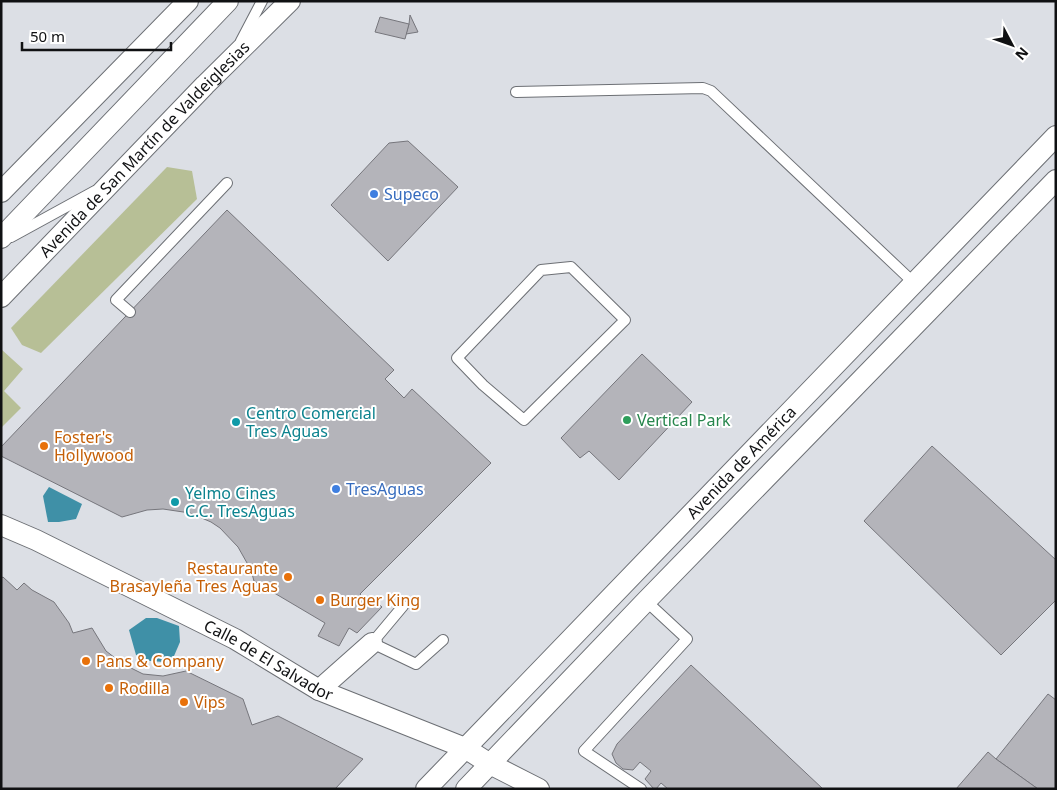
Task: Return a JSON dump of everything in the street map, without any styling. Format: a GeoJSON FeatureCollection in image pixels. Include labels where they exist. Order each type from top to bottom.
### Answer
{"type":"FeatureCollection","features":[{"type":"Feature","properties":{"kind":"street"},"geometry":{"type":"LineString","coordinates":[[1,192],[188,1]]}},
{"type":"Feature","properties":{"kind":"street"},"geometry":{"type":"LineString","coordinates":[[1,238],[228,1]]}},
{"type":"Feature","properties":{"kind":"street","name":"Avenida de San Martín de Valdeiglesias"},"geometry":{"type":"LineString","coordinates":[[1,297],[290,1]]}},
{"type":"Feature","properties":{"kind":"street","name":"Avenida de América"},"geometry":{"type":"LineString","coordinates":[[426,789],[1056,136]]}},
{"type":"Feature","properties":{"kind":"street","name":"Avenida de América"},"geometry":{"type":"LineString","coordinates":[[466,789],[646,601],[1056,180]]}},
{"type":"Feature","properties":{"kind":"street","name":"Calle de El Salvador"},"geometry":{"type":"LineString","coordinates":[[1,525],[36,540],[235,639],[319,690],[465,748],[490,764],[539,789]]}},
{"type":"Feature","properties":{"kind":"street"},"geometry":{"type":"LineString","coordinates":[[319,690],[372,643]]}},
{"type":"Feature","properties":{"kind":"lane"},"geometry":{"type":"LineString","coordinates":[[231,60],[262,1]]}},
{"type":"Feature","properties":{"kind":"lane"},"geometry":{"type":"LineString","coordinates":[[516,92],[703,88],[710,91],[914,283]]}},
{"type":"Feature","properties":{"kind":"lane"},"geometry":{"type":"LineString","coordinates":[[1,242],[118,178]]}},
{"type":"Feature","properties":{"kind":"lane"},"geometry":{"type":"LineString","coordinates":[[130,312],[116,300],[227,183]]}},
{"type":"Feature","properties":{"kind":"lane"},"geometry":{"type":"LineString","coordinates":[[571,268],[625,320],[524,420],[457,358],[541,270],[571,268]]}},
{"type":"Feature","properties":{"kind":"lane"},"geometry":{"type":"LineString","coordinates":[[641,789],[584,751],[687,639],[646,601]]}},
{"type":"Feature","properties":{"kind":"lane"},"geometry":{"type":"LineString","coordinates":[[404,606],[372,643],[416,664],[443,640]]}},
{"type":"Feature","properties":{"kind":"green space"},"geometry":{"type":"Polygon","coordinates":[[[167,167],[192,171],[197,199],[41,353],[22,345],[11,328],[167,167]]]}},
{"type":"Feature","properties":{"kind":"green space"},"geometry":{"type":"Polygon","coordinates":[[[1,349],[23,369],[4,391],[21,408],[1,428],[1,349]]]}},
{"type":"Feature","properties":{"kind":"water"},"geometry":{"type":"Polygon","coordinates":[[[49,487],[82,504],[76,519],[48,522],[43,496],[49,487]]]}},
{"type":"Feature","properties":{"kind":"water"},"geometry":{"type":"Polygon","coordinates":[[[146,618],[157,618],[179,626],[180,642],[174,656],[164,662],[150,661],[136,655],[129,630],[146,618]]]}},
{"type":"Feature","properties":{"kind":"building"},"geometry":{"type":"Polygon","coordinates":[[[410,15],[418,32],[406,34],[409,24],[410,15]]]}},
{"type":"Feature","properties":{"kind":"building"},"geometry":{"type":"Polygon","coordinates":[[[380,17],[409,24],[405,39],[375,32],[380,17]]]}},
{"type":"Feature","properties":{"kind":"building"},"geometry":{"type":"Polygon","coordinates":[[[408,141],[458,187],[388,261],[331,205],[389,143],[408,141]]]}},
{"type":"Feature","properties":{"kind":"building","name":"Centro Comercial Tres Aguas"},"geometry":{"type":"Polygon","coordinates":[[[227,210],[394,370],[385,379],[404,398],[412,389],[491,463],[360,594],[366,601],[371,596],[382,607],[357,633],[349,628],[339,646],[318,636],[325,623],[254,581],[251,570],[238,547],[220,528],[211,522],[190,513],[163,509],[147,510],[122,517],[1,456],[1,447],[227,210]]]}},
{"type":"Feature","properties":{"kind":"building","name":"Vertical Park"},"geometry":{"type":"Polygon","coordinates":[[[642,354],[692,402],[619,480],[589,451],[580,458],[561,438],[642,354]]]}},
{"type":"Feature","properties":{"kind":"building"},"geometry":{"type":"Polygon","coordinates":[[[932,446],[1056,560],[1056,600],[1001,655],[864,521],[932,446]]]}},
{"type":"Feature","properties":{"kind":"building"},"geometry":{"type":"Polygon","coordinates":[[[3,577],[17,590],[24,583],[32,590],[54,602],[69,623],[73,633],[92,628],[106,651],[123,664],[143,674],[163,676],[186,671],[243,699],[252,725],[278,716],[363,759],[335,789],[1,789],[1,578],[3,577]]]}},
{"type":"Feature","properties":{"kind":"building"},"geometry":{"type":"Polygon","coordinates":[[[691,665],[823,789],[668,789],[661,783],[654,789],[645,779],[651,771],[640,762],[633,770],[623,769],[616,763],[612,754],[617,744],[691,665]]]}},
{"type":"Feature","properties":{"kind":"building"},"geometry":{"type":"Polygon","coordinates":[[[1048,694],[1056,700],[1056,789],[1038,789],[996,759],[1048,694]]]}},
{"type":"Feature","properties":{"kind":"building"},"geometry":{"type":"Polygon","coordinates":[[[988,752],[996,759],[1038,789],[956,789],[988,752]]]}},
{"type":"Feature","properties":{"kind":"place","name":"Supeco"},"geometry":{"type":"Point","coordinates":[374,194]}},
{"type":"Feature","properties":{"kind":"place","name":"Vertical Park"},"geometry":{"type":"Point","coordinates":[627,420]}},
{"type":"Feature","properties":{"kind":"place","name":"Centro Comercial Tres Aguas"},"geometry":{"type":"Point","coordinates":[236,422]}},
{"type":"Feature","properties":{"kind":"place","name":"Foster's Hollywood"},"geometry":{"type":"Point","coordinates":[44,446]}},
{"type":"Feature","properties":{"kind":"place","name":"TresAguas"},"geometry":{"type":"Point","coordinates":[336,489]}},
{"type":"Feature","properties":{"kind":"place","name":"Yelmo Cines C.C. TresAguas"},"geometry":{"type":"Point","coordinates":[175,502]}},
{"type":"Feature","properties":{"kind":"place","name":"Restaurante Brasayleña Tres Aguas"},"geometry":{"type":"Point","coordinates":[288,577]}},
{"type":"Feature","properties":{"kind":"place","name":"Burger King"},"geometry":{"type":"Point","coordinates":[320,600]}},
{"type":"Feature","properties":{"kind":"place","name":"Pans & Company"},"geometry":{"type":"Point","coordinates":[86,661]}},
{"type":"Feature","properties":{"kind":"place","name":"Rodilla"},"geometry":{"type":"Point","coordinates":[109,688]}},
{"type":"Feature","properties":{"kind":"place","name":"Vips"},"geometry":{"type":"Point","coordinates":[184,702]}}]}
